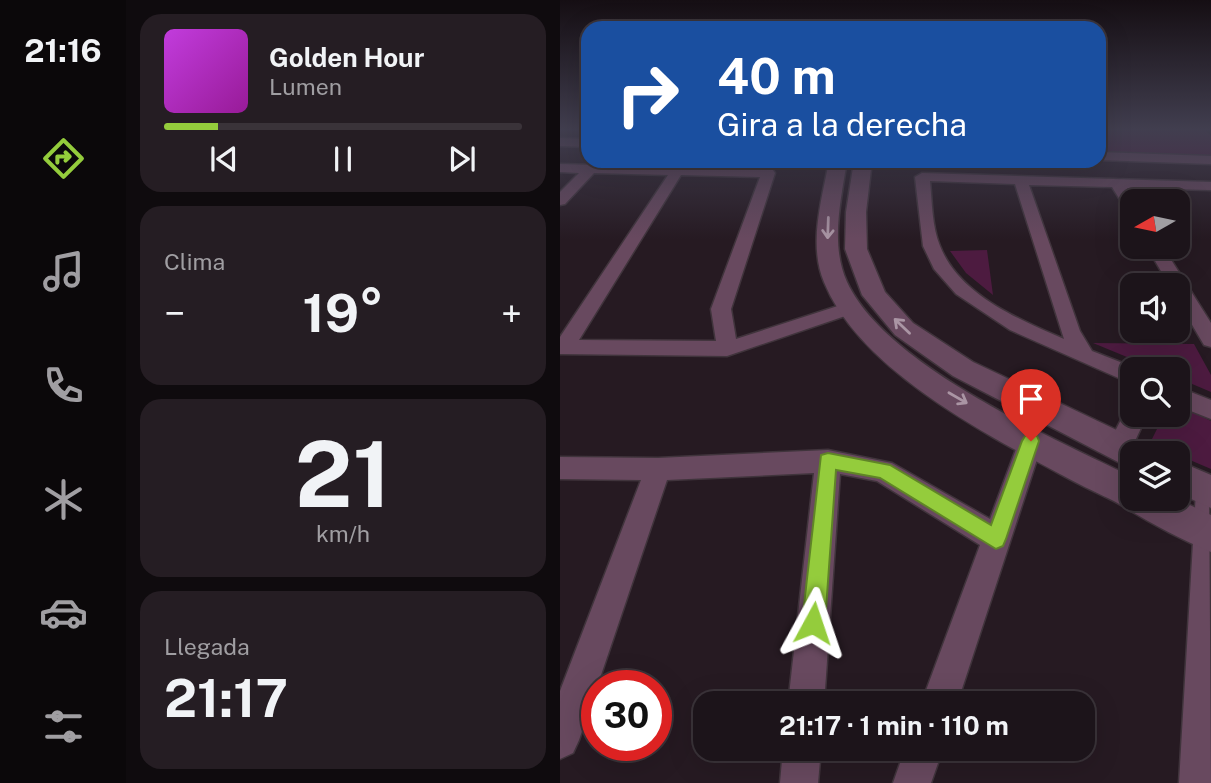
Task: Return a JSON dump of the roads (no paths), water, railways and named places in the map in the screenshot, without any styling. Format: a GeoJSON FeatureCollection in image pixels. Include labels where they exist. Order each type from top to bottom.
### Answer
{"type":"FeatureCollection","features":[{"type":"Feature","properties":{"kind":"street"},"geometry":{"type":"LineString","coordinates":[[560,168],[768,173],[721,309],[727,349]]}},
{"type":"Feature","properties":{"kind":"street"},"geometry":{"type":"LineString","coordinates":[[560,201],[591,168]]}},
{"type":"Feature","properties":{"kind":"street"},"geometry":{"type":"LineString","coordinates":[[837,168],[826,228],[828,255],[835,282],[848,309],[866,331],[916,373],[1031,441],[1120,488]]}},
{"type":"Feature","properties":{"kind":"street"},"geometry":{"type":"LineString","coordinates":[[862,168],[856,249],[874,295],[904,329],[963,369],[1120,447]]}},
{"type":"Feature","properties":{"kind":"street"},"geometry":{"type":"LineString","coordinates":[[562,347],[677,170]]}},
{"type":"Feature","properties":{"kind":"street"},"geometry":{"type":"LineString","coordinates":[[1120,371],[987,310],[946,276],[931,247],[922,177],[1211,186]]}},
{"type":"Feature","properties":{"kind":"street"},"geometry":{"type":"LineString","coordinates":[[1021,181],[1070,331],[1083,354]]}},
{"type":"Feature","properties":{"kind":"street"},"geometry":{"type":"LineString","coordinates":[[1117,183],[1121,189]]}},
{"type":"Feature","properties":{"kind":"street"},"geometry":{"type":"LineString","coordinates":[[1162,259],[1211,340]]}},
{"type":"Feature","properties":{"kind":"street"},"geometry":{"type":"LineString","coordinates":[[562,347],[727,349],[848,309]]}},
{"type":"Feature","properties":{"kind":"street"},"geometry":{"type":"LineString","coordinates":[[1190,401],[1211,410]]}},
{"type":"Feature","properties":{"kind":"street"},"geometry":{"type":"LineString","coordinates":[[943,691],[1031,441]]}},
{"type":"Feature","properties":{"kind":"street"},"geometry":{"type":"LineString","coordinates":[[560,468],[658,469],[828,461],[883,471],[996,539]]}},
{"type":"Feature","properties":{"kind":"street"},"geometry":{"type":"LineString","coordinates":[[807,691],[828,461]]}},
{"type":"Feature","properties":{"kind":"street"},"geometry":{"type":"LineString","coordinates":[[560,740],[658,469]]}},
{"type":"Feature","properties":{"kind":"street"},"geometry":{"type":"LineString","coordinates":[[1190,481],[1210,491],[1198,783]]}},
{"type":"Feature","properties":{"kind":"street"},"geometry":{"type":"LineString","coordinates":[[1165,511],[1209,533]]}},
{"type":"Feature","properties":{"kind":"street"},"geometry":{"type":"LineString","coordinates":[[799,783],[801,761]]}},
{"type":"Feature","properties":{"kind":"street"},"geometry":{"type":"LineString","coordinates":[[912,783],[920,761]]}}]}
